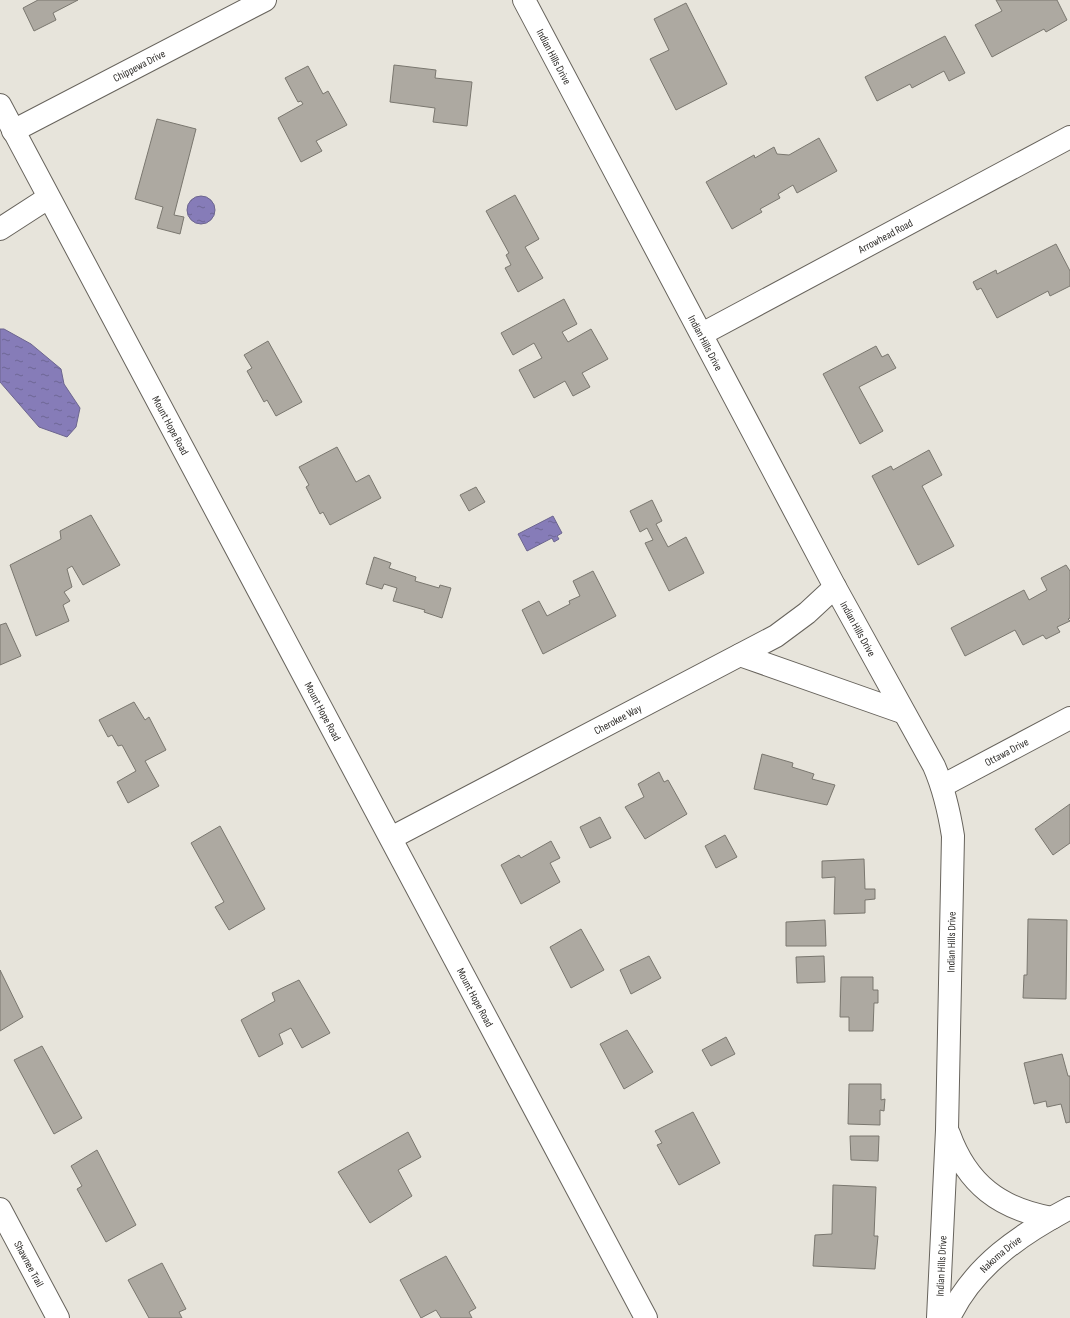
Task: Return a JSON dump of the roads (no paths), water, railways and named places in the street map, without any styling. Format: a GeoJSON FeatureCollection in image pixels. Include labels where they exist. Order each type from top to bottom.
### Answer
{"type":"FeatureCollection","features":[{"type":"Feature","properties":{"kind":"street","name":"Chippewa Drive"},"geometry":{"type":"LineString","coordinates":[[14,131],[265,0]]}},
{"type":"Feature","properties":{"kind":"street","name":"Indian Hills Drive"},"geometry":{"type":"LineString","coordinates":[[524,0],[835,587],[902,712],[934,766],[942,786],[949,810],[953,836],[947,1130],[938,1318]]}},
{"type":"Feature","properties":{"kind":"street","name":"Mount Hope Road"},"geometry":{"type":"LineString","coordinates":[[0,105],[48,198],[646,1318]]}},
{"type":"Feature","properties":{"kind":"street","name":"Arrowhead Road"},"geometry":{"type":"LineString","coordinates":[[702,334],[1070,137]]}},
{"type":"Feature","properties":{"kind":"street"},"geometry":{"type":"LineString","coordinates":[[0,229],[48,198]]}},
{"type":"Feature","properties":{"kind":"street","name":"Cherokee Way"},"geometry":{"type":"LineString","coordinates":[[391,838],[776,636],[792,626],[835,587]]}},
{"type":"Feature","properties":{"kind":"street"},"geometry":{"type":"LineString","coordinates":[[740,655],[902,712]]}},
{"type":"Feature","properties":{"kind":"street","name":"Ottawa Drive"},"geometry":{"type":"LineString","coordinates":[[942,786],[1070,718]]}},
{"type":"Feature","properties":{"kind":"street"},"geometry":{"type":"LineString","coordinates":[[947,1130],[954,1149],[964,1167],[977,1183],[1006,1204],[1021,1211],[1061,1213]]}},
{"type":"Feature","properties":{"kind":"street","name":"Shawnee Trail"},"geometry":{"type":"LineString","coordinates":[[0,1209],[58,1318]]}},
{"type":"Feature","properties":{"kind":"street","name":"Nakoma Drive"},"geometry":{"type":"LineString","coordinates":[[949,1318],[963,1293],[986,1266],[1016,1241],[1061,1213]]}},
{"type":"Feature","properties":{"kind":"water"},"geometry":{"type":"Polygon","coordinates":[[[201,196],[211,200],[215,210],[211,220],[201,224],[191,220],[187,210],[191,200],[201,196]]]}},
{"type":"Feature","properties":{"kind":"water"},"geometry":{"type":"Polygon","coordinates":[[[0,329],[4,329],[31,344],[61,369],[64,384],[80,408],[76,427],[67,437],[39,427],[0,382],[0,329]]]}},
{"type":"Feature","properties":{"kind":"water"},"geometry":{"type":"Polygon","coordinates":[[[553,516],[562,533],[557,536],[559,539],[554,542],[552,538],[527,551],[518,534],[553,516]]]}}]}
